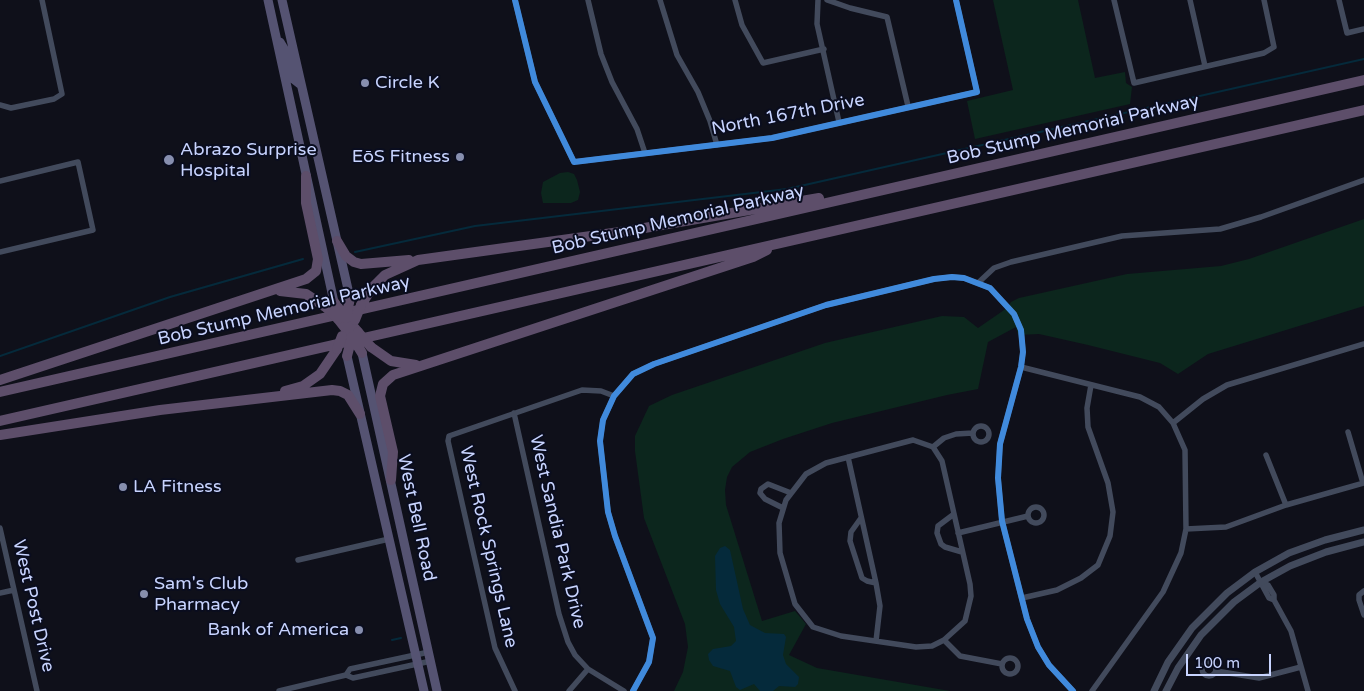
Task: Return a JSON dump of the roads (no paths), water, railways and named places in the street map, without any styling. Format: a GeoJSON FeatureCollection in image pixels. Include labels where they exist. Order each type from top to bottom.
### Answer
{"type":"FeatureCollection","features":[{"type":"Feature","properties":{"kind":"highway","name":"Bob Stump Memorial Parkway"},"geometry":{"type":"LineString","coordinates":[[0,392],[1364,80]]}},
{"type":"Feature","properties":{"kind":"highway"},"geometry":{"type":"LineString","coordinates":[[0,421],[1364,110]]}},
{"type":"Feature","properties":{"kind":"highway"},"geometry":{"type":"LineString","coordinates":[[0,380],[306,279],[318,266],[306,203],[306,176]]}},
{"type":"Feature","properties":{"kind":"highway"},"geometry":{"type":"LineString","coordinates":[[337,241],[346,256],[361,264],[418,260],[628,231],[782,205],[900,180],[940,177]]}},
{"type":"Feature","properties":{"kind":"highway"},"geometry":{"type":"LineString","coordinates":[[391,480],[392,452],[380,396],[383,384],[393,375],[753,257],[784,242]]}},
{"type":"Feature","properties":{"kind":"highway"},"geometry":{"type":"LineString","coordinates":[[262,397],[303,386],[320,374],[331,360],[368,294],[385,275],[418,260]]}},
{"type":"Feature","properties":{"kind":"highway"},"geometry":{"type":"LineString","coordinates":[[269,292],[298,292],[324,304],[374,350],[397,363],[422,364]]}},
{"type":"Feature","properties":{"kind":"highway"},"geometry":{"type":"LineString","coordinates":[[347,356],[350,298]]}},
{"type":"Feature","properties":{"kind":"highway"},"geometry":{"type":"LineString","coordinates":[[334,302],[362,353]]}},
{"type":"Feature","properties":{"kind":"highway"},"geometry":{"type":"LineString","coordinates":[[0,435],[160,410],[336,390],[348,395],[360,414]]}},
{"type":"Feature","properties":{"kind":"main road"},"geometry":{"type":"LineString","coordinates":[[268,0],[334,302]]}},
{"type":"Feature","properties":{"kind":"main road"},"geometry":{"type":"LineString","coordinates":[[282,0],[350,298]]}},
{"type":"Feature","properties":{"kind":"main road"},"geometry":{"type":"LineString","coordinates":[[276,36],[286,52],[292,78],[301,85]]}},
{"type":"Feature","properties":{"kind":"main road"},"geometry":{"type":"LineString","coordinates":[[287,87],[298,96],[306,135],[316,152]]}},
{"type":"Feature","properties":{"kind":"main road","name":"West Bell Road"},"geometry":{"type":"LineString","coordinates":[[362,353],[437,691]]}},
{"type":"Feature","properties":{"kind":"main road","name":"West Bell Road"},"geometry":{"type":"LineString","coordinates":[[347,356],[424,691]]}},
{"type":"Feature","properties":{"kind":"street"},"geometry":{"type":"LineString","coordinates":[[0,105],[12,108],[54,99],[62,94],[42,0]]}},
{"type":"Feature","properties":{"kind":"street","name":"North 167th Drive"},"geometry":{"type":"LineString","coordinates":[[515,0],[535,82],[574,162],[772,138],[977,92],[956,0]]}},
{"type":"Feature","properties":{"kind":"street"},"geometry":{"type":"LineString","coordinates":[[588,0],[601,54],[612,82],[637,129],[645,153]]}},
{"type":"Feature","properties":{"kind":"street"},"geometry":{"type":"LineString","coordinates":[[660,0],[677,55],[698,92],[710,120],[717,145]]}},
{"type":"Feature","properties":{"kind":"street"},"geometry":{"type":"LineString","coordinates":[[734,0],[742,26],[763,63],[824,49]]}},
{"type":"Feature","properties":{"kind":"street"},"geometry":{"type":"LineString","coordinates":[[818,0],[817,24],[839,122]]}},
{"type":"Feature","properties":{"kind":"street"},"geometry":{"type":"LineString","coordinates":[[827,0],[887,17],[908,106]]}},
{"type":"Feature","properties":{"kind":"street"},"geometry":{"type":"LineString","coordinates":[[1114,0],[1134,83],[1264,53],[1274,48],[1264,0]]}},
{"type":"Feature","properties":{"kind":"street"},"geometry":{"type":"LineString","coordinates":[[1190,0],[1205,66]]}},
{"type":"Feature","properties":{"kind":"street"},"geometry":{"type":"LineString","coordinates":[[1339,0],[1347,33],[1364,29]]}},
{"type":"Feature","properties":{"kind":"street"},"geometry":{"type":"LineString","coordinates":[[0,181],[78,162],[93,230],[0,252]]}},
{"type":"Feature","properties":{"kind":"street"},"geometry":{"type":"LineString","coordinates":[[980,282],[994,268],[1011,262],[1122,236],[1227,227],[1364,180]]}},
{"type":"Feature","properties":{"kind":"street"},"geometry":{"type":"LineString","coordinates":[[633,691],[649,662],[652,638],[614,536],[608,512],[600,441],[603,420],[614,396],[629,378],[642,369],[805,311],[934,278],[958,278],[980,282],[999,295],[1014,314],[1022,337],[1021,367],[1000,444],[998,478],[1002,522],[1027,619],[1038,647],[1054,671],[1073,691]]}},
{"type":"Feature","properties":{"kind":"street"},"geometry":{"type":"LineString","coordinates":[[1173,423],[1203,399],[1227,386],[1364,344]]}},
{"type":"Feature","properties":{"kind":"street"},"geometry":{"type":"LineString","coordinates":[[1021,367],[1140,397],[1159,407],[1173,423],[1185,450],[1186,529],[1181,553],[1163,592],[1092,691]]}},
{"type":"Feature","properties":{"kind":"street"},"geometry":{"type":"LineString","coordinates":[[1022,598],[1057,590],[1081,578],[1098,565],[1110,536],[1113,512],[1108,483],[1088,427],[1086,408],[1091,385]]}},
{"type":"Feature","properties":{"kind":"street"},"geometry":{"type":"LineString","coordinates":[[514,413],[582,390],[601,390],[614,396]]}},
{"type":"Feature","properties":{"kind":"street","name":"West Rock Springs Lane"},"geometry":{"type":"LineString","coordinates":[[514,413],[449,436],[448,441],[495,648],[516,691]]}},
{"type":"Feature","properties":{"kind":"street","name":"West Sandia Park Drive"},"geometry":{"type":"LineString","coordinates":[[514,413],[562,628],[575,655],[588,669],[624,691]]}},
{"type":"Feature","properties":{"kind":"street"},"geometry":{"type":"LineString","coordinates":[[1186,529],[1226,527],[1286,505],[1363,483],[1348,432]]}},
{"type":"Feature","properties":{"kind":"street"},"geometry":{"type":"LineString","coordinates":[[933,447],[944,438],[956,434],[973,433]]}},
{"type":"Feature","properties":{"kind":"street"},"geometry":{"type":"LineString","coordinates":[[913,440],[933,447],[940,455],[971,596],[969,611],[958,629],[944,640],[932,646],[916,647],[826,632],[813,627],[799,611],[780,553],[778,536],[782,511],[791,492],[800,480],[814,469],[848,456],[913,440]]}},
{"type":"Feature","properties":{"kind":"street"},"geometry":{"type":"LineString","coordinates":[[1266,455],[1286,505]]}},
{"type":"Feature","properties":{"kind":"street"},"geometry":{"type":"LineString","coordinates":[[848,456],[858,494],[861,518],[880,606],[876,641]]}},
{"type":"Feature","properties":{"kind":"street"},"geometry":{"type":"LineString","coordinates":[[782,511],[764,499],[760,493],[761,489],[768,484],[791,492]]}},
{"type":"Feature","properties":{"kind":"street"},"geometry":{"type":"LineString","coordinates":[[954,514],[938,526],[937,533],[941,544],[962,552]]}},
{"type":"Feature","properties":{"kind":"street"},"geometry":{"type":"LineString","coordinates":[[958,533],[1028,516]]}},
{"type":"Feature","properties":{"kind":"street"},"geometry":{"type":"LineString","coordinates":[[861,518],[851,532],[850,541],[862,578],[876,583]]}},
{"type":"Feature","properties":{"kind":"street","name":"West Post Drive"},"geometry":{"type":"LineString","coordinates":[[0,528],[36,691]]}},
{"type":"Feature","properties":{"kind":"street"},"geometry":{"type":"LineString","coordinates":[[1154,691],[1168,662],[1192,628],[1215,603],[1255,572],[1303,548],[1364,530]]}},
{"type":"Feature","properties":{"kind":"street"},"geometry":{"type":"LineString","coordinates":[[298,560],[389,539]]}},
{"type":"Feature","properties":{"kind":"street"},"geometry":{"type":"LineString","coordinates":[[1166,691],[1178,668],[1201,635],[1222,611],[1261,582],[1307,558],[1364,542]]}},
{"type":"Feature","properties":{"kind":"street"},"geometry":{"type":"LineString","coordinates":[[1255,572],[1261,582],[1268,585],[1291,631],[1308,691]]}},
{"type":"Feature","properties":{"kind":"street"},"geometry":{"type":"LineString","coordinates":[[0,593],[14,590]]}},
{"type":"Feature","properties":{"kind":"street"},"geometry":{"type":"LineString","coordinates":[[1362,593],[1359,600],[1364,615]]}},
{"type":"Feature","properties":{"kind":"street"},"geometry":{"type":"LineString","coordinates":[[944,640],[960,656],[1002,664]]}},
{"type":"Feature","properties":{"kind":"street"},"geometry":{"type":"LineString","coordinates":[[279,691],[346,675],[353,678],[417,659],[429,652]]}},
{"type":"Feature","properties":{"kind":"street"},"geometry":{"type":"LineString","coordinates":[[346,675],[350,669],[417,659],[431,662]]}},
{"type":"Feature","properties":{"kind":"street"},"geometry":{"type":"LineString","coordinates":[[1216,671],[1259,678],[1301,667]]}},
{"type":"Feature","properties":{"kind":"street"},"geometry":{"type":"LineString","coordinates":[[569,691],[588,669]]}},
{"type":"Feature","properties":{"kind":"water"},"geometry":{"type":"Polygon","coordinates":[[[725,546],[730,550],[743,609],[750,625],[765,633],[784,634],[786,637],[783,655],[786,664],[799,677],[798,684],[795,687],[779,686],[773,691],[760,691],[754,684],[740,690],[736,687],[730,671],[713,666],[709,660],[708,654],[713,649],[731,646],[736,641],[734,627],[720,604],[716,590],[715,556],[720,548],[725,546]]]}},
{"type":"Feature","properties":{"kind":"waterway"},"geometry":{"type":"LineString","coordinates":[[355,252],[475,226],[787,189],[1364,59]]}},
{"type":"Feature","properties":{"kind":"waterway"},"geometry":{"type":"LineString","coordinates":[[0,356],[170,297],[303,259]]}},
{"type":"Feature","properties":{"kind":"waterway"},"geometry":{"type":"LineString","coordinates":[[392,640],[401,638]]}},
{"type":"Feature","properties":{"kind":"place","name":"Circle K"},"geometry":{"type":"Point","coordinates":[365,83]}},
{"type":"Feature","properties":{"kind":"place","name":"EōS Fitness"},"geometry":{"type":"Point","coordinates":[460,157]}},
{"type":"Feature","properties":{"kind":"place","name":"Abrazo Surprise Hospital"},"geometry":{"type":"Point","coordinates":[169,160]}},
{"type":"Feature","properties":{"kind":"place","name":"LA Fitness"},"geometry":{"type":"Point","coordinates":[123,487]}},
{"type":"Feature","properties":{"kind":"place","name":"Sam's Club Pharmacy"},"geometry":{"type":"Point","coordinates":[144,594]}},
{"type":"Feature","properties":{"kind":"place","name":"Bank of America"},"geometry":{"type":"Point","coordinates":[359,630]}}]}
